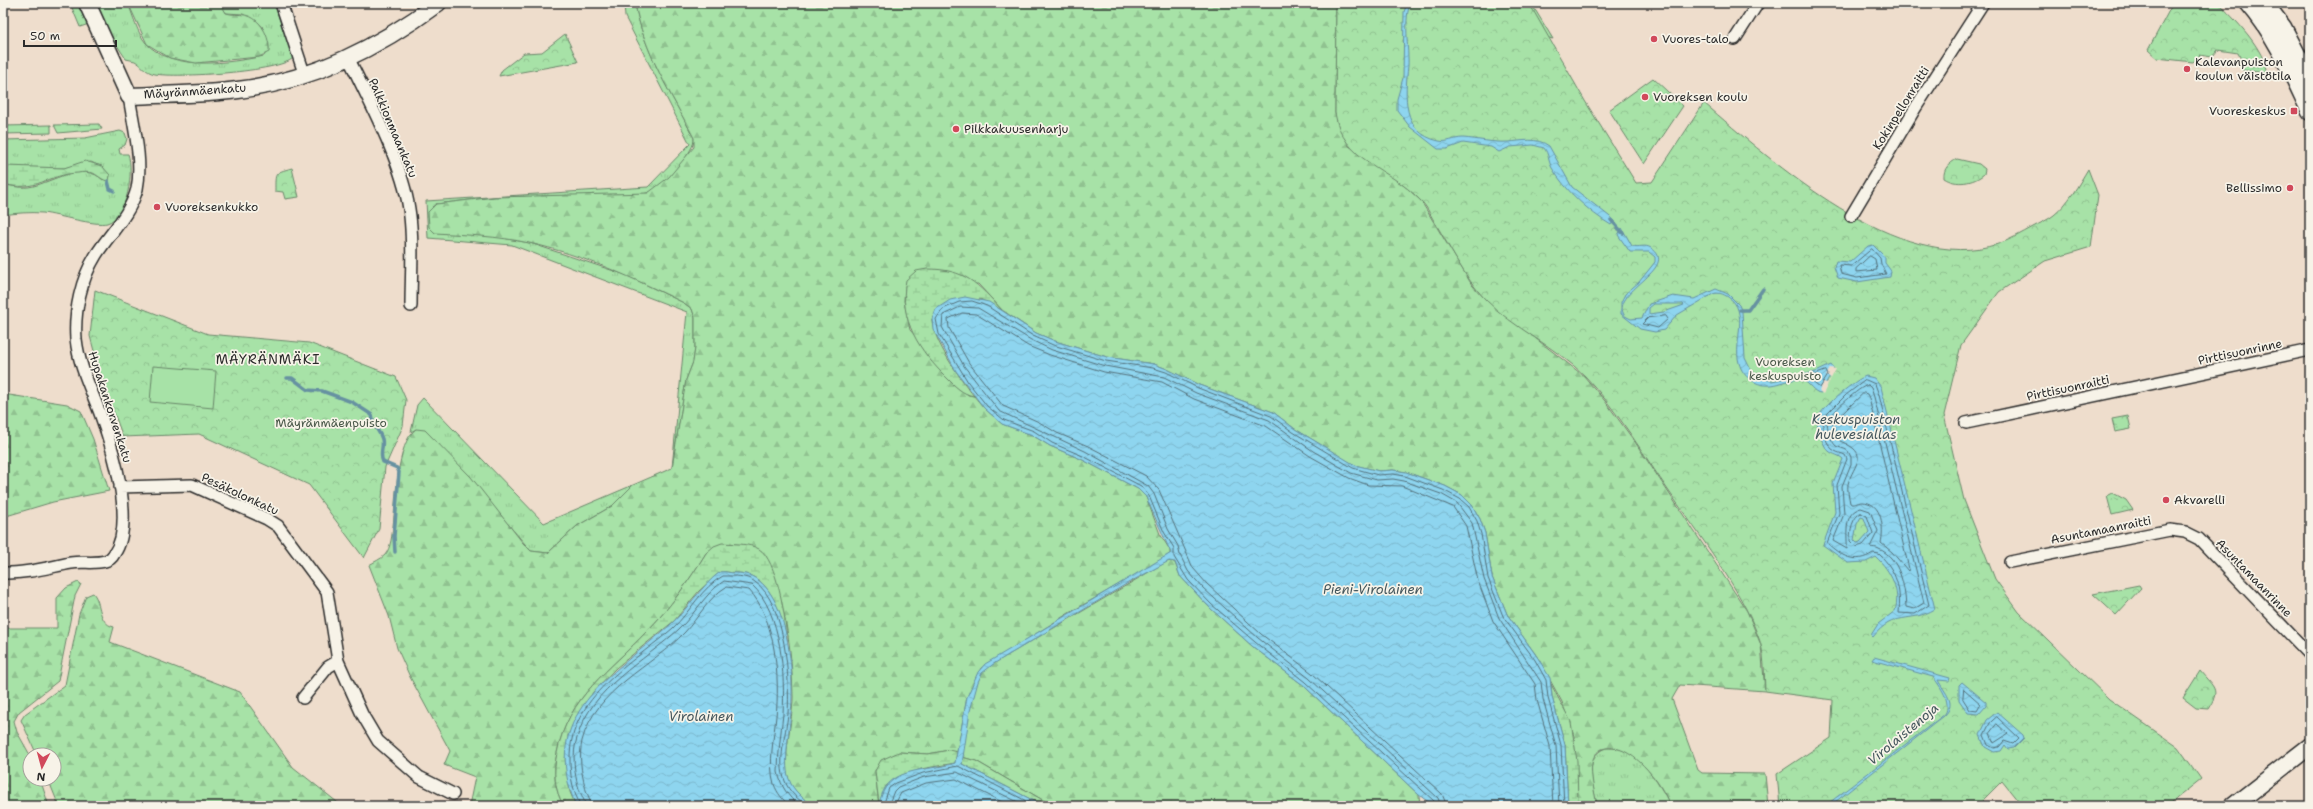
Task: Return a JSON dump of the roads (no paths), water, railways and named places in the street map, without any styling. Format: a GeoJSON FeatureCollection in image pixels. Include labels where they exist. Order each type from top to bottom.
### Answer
{"type":"FeatureCollection","features":[{"type":"Feature","properties":{"kind":"street","name":"Mäyränmäenkatu"},"geometry":{"type":"LineString","coordinates":[[87,3],[129,96],[238,90],[305,76],[376,44],[438,3]]}},
{"type":"Feature","properties":{"kind":"street"},"geometry":{"type":"LineString","coordinates":[[281,3],[305,76]]}},
{"type":"Feature","properties":{"kind":"street"},"geometry":{"type":"LineString","coordinates":[[1735,39],[1758,3]]}},
{"type":"Feature","properties":{"kind":"street","name":"Kokinpellonraitti"},"geometry":{"type":"LineString","coordinates":[[1851,216],[1983,3]]}},
{"type":"Feature","properties":{"kind":"street"},"geometry":{"type":"LineString","coordinates":[[2248,3],[2261,18],[2282,53],[2310,112]]}},
{"type":"Feature","properties":{"kind":"street"},"geometry":{"type":"LineString","coordinates":[[2265,3],[2283,27],[2310,79]]}},
{"type":"Feature","properties":{"kind":"street","name":"Palkkionmaankatu"},"geometry":{"type":"LineString","coordinates":[[348,57],[372,107],[406,193],[411,227],[411,306]]}},
{"type":"Feature","properties":{"kind":"street","name":"Hupakankorvenkatu"},"geometry":{"type":"LineString","coordinates":[[3,574],[17,573],[73,562],[103,562],[111,558],[117,550],[122,532],[120,487],[106,429],[82,367],[76,329],[82,288],[90,267],[96,255],[125,216],[137,188],[138,160],[129,96]]}},
{"type":"Feature","properties":{"kind":"street","name":"Pirttisuonrinne"},"geometry":{"type":"LineString","coordinates":[[2175,379],[2310,350]]}},
{"type":"Feature","properties":{"kind":"street","name":"Pirttisuonraitti"},"geometry":{"type":"LineString","coordinates":[[1966,423],[2175,379]]}},
{"type":"Feature","properties":{"kind":"street","name":"Pesäkolonkatu"},"geometry":{"type":"LineString","coordinates":[[120,487],[192,485],[268,518],[278,526],[327,592],[338,661],[362,714],[378,740],[419,777],[453,794]]}},
{"type":"Feature","properties":{"kind":"street","name":"Asuntamaanraitti"},"geometry":{"type":"LineString","coordinates":[[2010,562],[2170,530],[2185,532],[2196,537]]}},
{"type":"Feature","properties":{"kind":"street","name":"Asuntamaanrinne"},"geometry":{"type":"LineString","coordinates":[[2196,537],[2310,655]]}},
{"type":"Feature","properties":{"kind":"street"},"geometry":{"type":"LineString","coordinates":[[303,698],[328,667],[338,661]]}},
{"type":"Feature","properties":{"kind":"street"},"geometry":{"type":"LineString","coordinates":[[2233,806],[2309,746]]}},
{"type":"Feature","properties":{"kind":"water"},"geometry":{"type":"Polygon","coordinates":[[[1407,3],[1411,3],[1407,16],[1408,66],[1406,100],[1412,121],[1418,130],[1427,137],[1439,141],[1463,138],[1502,142],[1524,140],[1540,141],[1549,146],[1572,187],[1614,220],[1611,225],[1586,207],[1557,176],[1544,148],[1533,145],[1510,147],[1499,152],[1491,147],[1463,143],[1447,149],[1438,149],[1410,127],[1397,110],[1397,99],[1403,78],[1404,12],[1407,3]]]}},
{"type":"Feature","properties":{"kind":"water"},"geometry":{"type":"Polygon","coordinates":[[[1622,228],[1632,246],[1649,247],[1658,256],[1657,264],[1652,272],[1626,298],[1622,307],[1625,316],[1631,319],[1642,318],[1649,304],[1673,296],[1694,299],[1716,289],[1728,294],[1739,305],[1742,312],[1745,358],[1754,376],[1772,381],[1816,372],[1831,365],[1834,369],[1821,393],[1818,393],[1807,383],[1801,380],[1765,385],[1758,384],[1747,377],[1739,363],[1738,346],[1740,318],[1738,310],[1735,303],[1723,294],[1713,294],[1677,315],[1664,330],[1655,332],[1640,329],[1621,314],[1621,302],[1625,294],[1639,282],[1655,262],[1655,257],[1649,252],[1630,252],[1618,235],[1622,228]],[[1654,304],[1649,308],[1649,314],[1664,312],[1684,305],[1654,304]]]}},
{"type":"Feature","properties":{"kind":"water"},"geometry":{"type":"Polygon","coordinates":[[[1873,245],[1885,257],[1885,263],[1891,271],[1890,277],[1857,282],[1838,278],[1834,267],[1836,261],[1850,262],[1868,246],[1873,245]]]}},
{"type":"Feature","properties":{"kind":"water","name":"Pieni-Virolainen"},"geometry":{"type":"Polygon","coordinates":[[[965,297],[989,302],[1036,333],[1055,341],[1107,357],[1154,364],[1199,385],[1273,412],[1295,429],[1355,465],[1379,471],[1393,470],[1406,472],[1445,486],[1462,495],[1472,505],[1480,519],[1485,533],[1492,577],[1507,614],[1550,678],[1552,697],[1565,745],[1568,806],[1434,806],[1419,795],[1303,685],[1252,646],[1209,607],[1180,576],[1175,562],[1169,561],[1128,583],[995,663],[982,673],[970,711],[962,764],[1044,806],[879,806],[883,793],[889,783],[898,777],[908,772],[955,763],[967,697],[978,672],[985,664],[1171,553],[1146,497],[1138,489],[1081,459],[1050,446],[1032,435],[1002,424],[984,408],[956,371],[933,329],[932,319],[936,309],[950,300],[965,297]]]}},
{"type":"Feature","properties":{"kind":"water","name":"Keskuspuiston hulevesiallas"},"geometry":{"type":"Polygon","coordinates":[[[1866,376],[1874,378],[1881,387],[1935,609],[1918,616],[1902,618],[1888,623],[1873,637],[1871,635],[1878,624],[1895,611],[1897,604],[1896,589],[1890,575],[1876,557],[1866,562],[1848,563],[1823,545],[1835,512],[1833,484],[1843,459],[1826,448],[1819,434],[1818,418],[1832,401],[1861,378],[1866,376]],[[1861,517],[1857,524],[1854,540],[1857,543],[1860,542],[1869,532],[1864,518],[1861,517]]]}},
{"type":"Feature","properties":{"kind":"water","name":"Virolainen"},"geometry":{"type":"Polygon","coordinates":[[[720,572],[752,576],[765,586],[775,602],[783,621],[788,642],[792,682],[792,707],[787,751],[787,771],[793,787],[813,806],[576,806],[566,774],[566,746],[573,722],[587,700],[604,681],[670,625],[706,584],[720,572]]]}},
{"type":"Feature","properties":{"kind":"water"},"geometry":{"type":"Polygon","coordinates":[[[1874,657],[1950,678],[1949,681],[1938,680],[1950,702],[1950,707],[1944,716],[1830,806],[1825,806],[1945,714],[1947,709],[1944,694],[1933,677],[1872,660],[1874,657]]]}},
{"type":"Feature","properties":{"kind":"water"},"geometry":{"type":"Polygon","coordinates":[[[1962,682],[1986,702],[1986,706],[1979,714],[1968,713],[1959,700],[1959,685],[1962,682]]]}},
{"type":"Feature","properties":{"kind":"water"},"geometry":{"type":"Polygon","coordinates":[[[1997,712],[2023,735],[2024,738],[2014,748],[2008,749],[2005,745],[2001,751],[1994,752],[1985,747],[1980,735],[1987,720],[1997,712]]]}},
{"type":"Feature","properties":{"kind":"waterway"},"geometry":{"type":"LineString","coordinates":[[108,181],[110,189],[114,191]]}},
{"type":"Feature","properties":{"kind":"waterway"},"geometry":{"type":"LineString","coordinates":[[1611,220],[1623,233]]}},
{"type":"Feature","properties":{"kind":"waterway"},"geometry":{"type":"LineString","coordinates":[[1740,310],[1748,310],[1763,289]]}},
{"type":"Feature","properties":{"kind":"waterway"},"geometry":{"type":"LineString","coordinates":[[287,378],[292,378],[308,390],[322,391],[352,402],[372,415],[375,427],[382,439],[381,456],[383,462],[397,468],[399,472],[394,536],[395,552]]}},
{"type":"Feature","properties":{"kind":"place","name":"Vuores-talo"},"geometry":{"type":"Point","coordinates":[1654,39]}},
{"type":"Feature","properties":{"kind":"place","name":"Kalevanpuiston koulun väistötila"},"geometry":{"type":"Point","coordinates":[2187,69]}},
{"type":"Feature","properties":{"kind":"place","name":"Vuoreksen koulu"},"geometry":{"type":"Point","coordinates":[1645,97]}},
{"type":"Feature","properties":{"kind":"place","name":"Vuoreskeskus"},"geometry":{"type":"Point","coordinates":[2294,111]}},
{"type":"Feature","properties":{"kind":"place","name":"Pilkkakuusenharju"},"geometry":{"type":"Point","coordinates":[956,129]}},
{"type":"Feature","properties":{"kind":"place","name":"Bellissimo"},"geometry":{"type":"Point","coordinates":[2290,188]}},
{"type":"Feature","properties":{"kind":"place","name":"Vuoreksenkukko"},"geometry":{"type":"Point","coordinates":[157,207]}},
{"type":"Feature","properties":{"kind":"place","name":"Akvarelli"},"geometry":{"type":"Point","coordinates":[2166,500]}},
{"type":"Feature","properties":{"kind":"district","name":"MÄYRÄNMÄKI"},"geometry":{"type":"Point","coordinates":[268,359]}},
{"type":"Feature","properties":{"kind":"park label","name":"Vuoreksen keskuspuisto"},"geometry":{"type":"Point","coordinates":[1785,369]}},
{"type":"Feature","properties":{"kind":"park label","name":"Mäyränmäenpuisto"},"geometry":{"type":"Point","coordinates":[331,423]}},
{"type":"Feature","properties":{"kind":"water label","name":"Virolaistenoja"},"geometry":{"type":"Point","coordinates":[1903,734]}}]}
